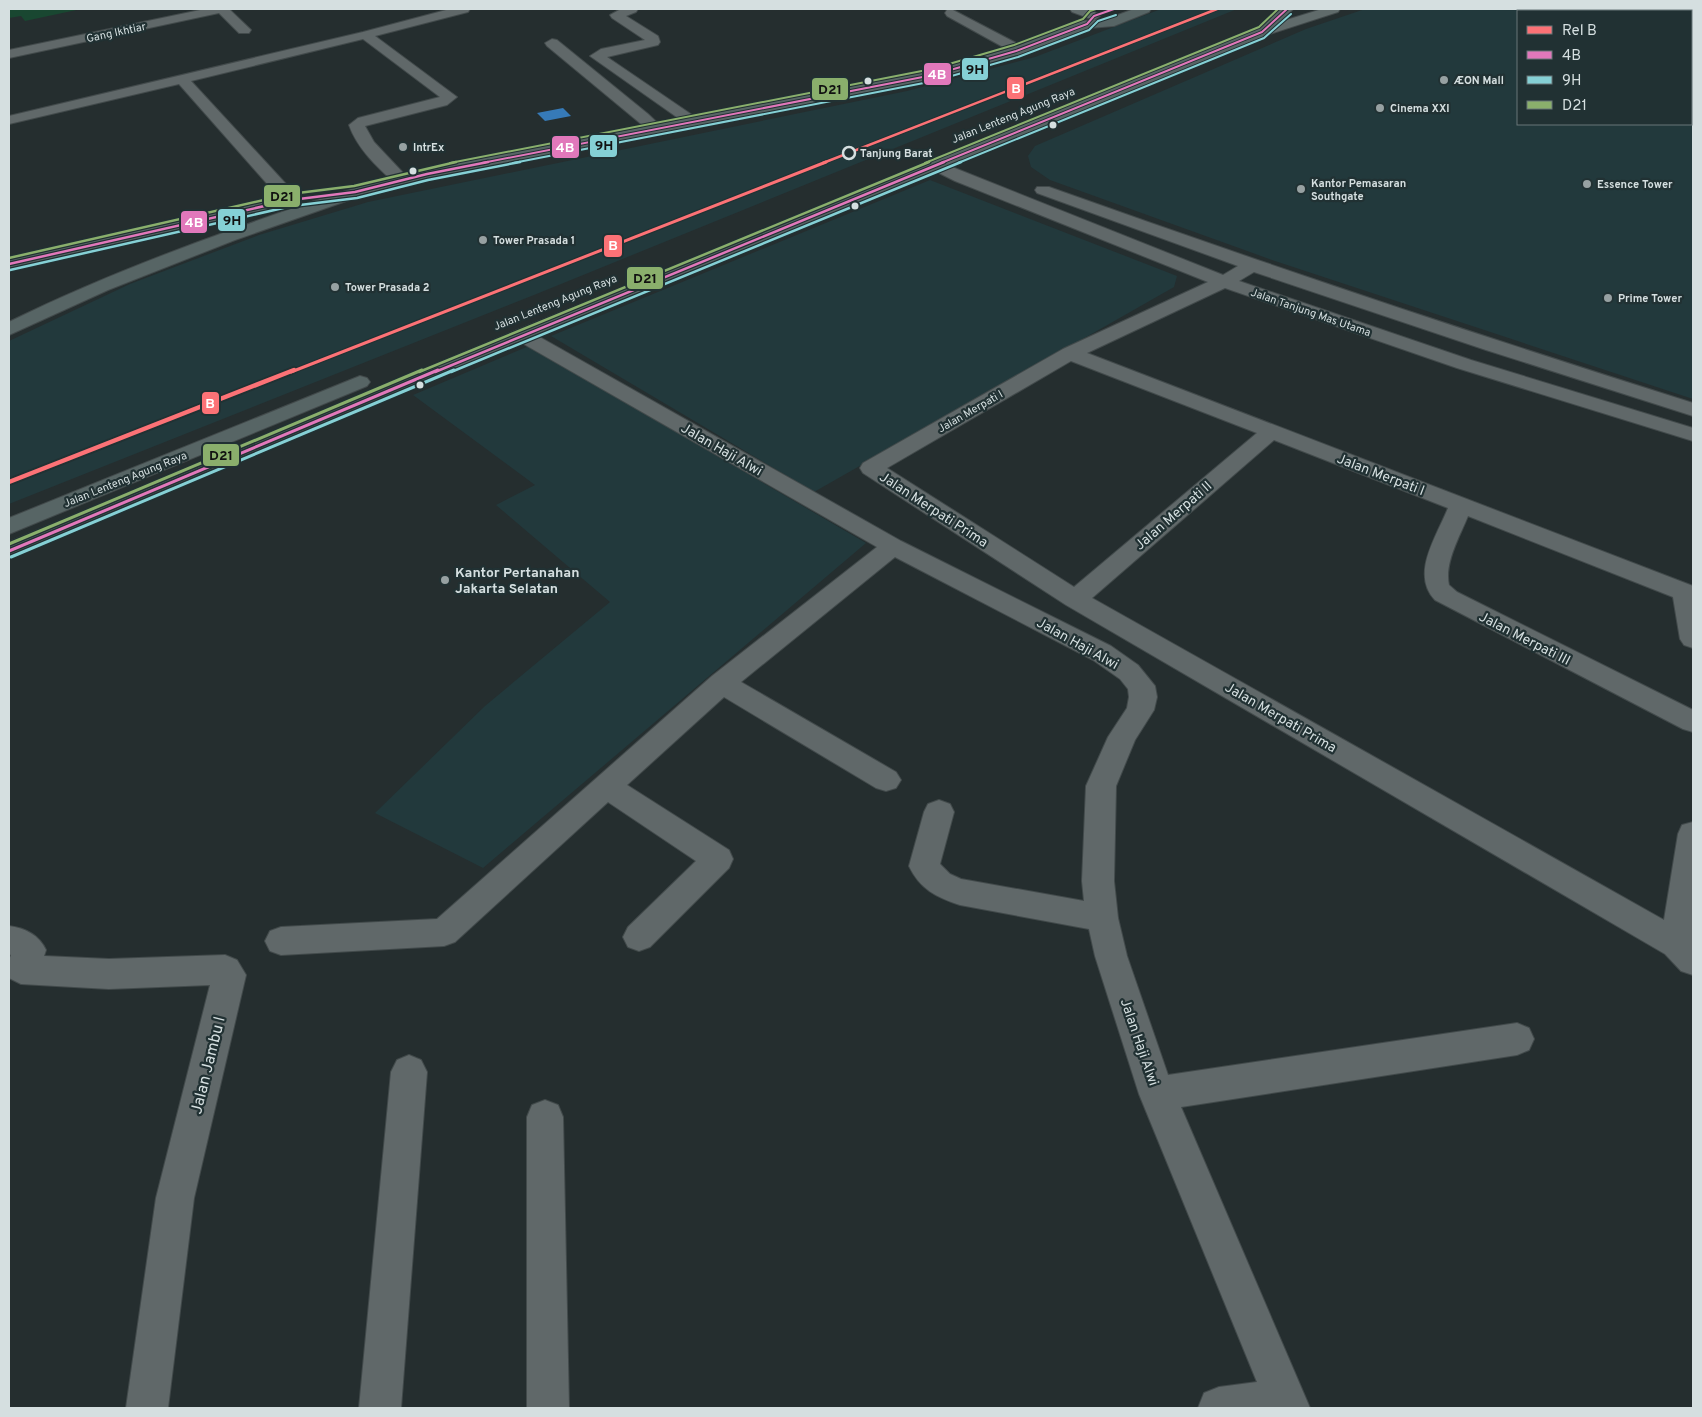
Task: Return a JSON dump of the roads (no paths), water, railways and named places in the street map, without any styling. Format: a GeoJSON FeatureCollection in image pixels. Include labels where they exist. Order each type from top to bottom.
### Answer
{"type":"FeatureCollection","features":[{"type":"Feature","properties":{"kind":"main road"},"geometry":{"type":"LineString","coordinates":[[9,329],[89,291],[190,251],[355,192],[400,179],[933,75],[1019,50],[1114,9]]}},
{"type":"Feature","properties":{"kind":"main road"},"geometry":{"type":"LineString","coordinates":[[1090,20],[1109,22],[1145,9]]}},
{"type":"Feature","properties":{"kind":"main road","name":"Jalan Lenteng Agung Raya"},"geometry":{"type":"LineString","coordinates":[[9,527],[1129,68],[1268,9]]}},
{"type":"Feature","properties":{"kind":"main road"},"geometry":{"type":"LineString","coordinates":[[9,551],[522,334],[1262,32],[1287,9]]}},
{"type":"Feature","properties":{"kind":"main road"},"geometry":{"type":"LineString","coordinates":[[950,140],[974,150]]}},
{"type":"Feature","properties":{"kind":"main road"},"geometry":{"type":"LineString","coordinates":[[9,264],[290,200],[355,192]]}},
{"type":"Feature","properties":{"kind":"street"},"geometry":{"type":"LineString","coordinates":[[222,9],[244,30]]}},
{"type":"Feature","properties":{"kind":"street","name":"Gang Ikhtiar"},"geometry":{"type":"LineString","coordinates":[[9,54],[222,9]]}},
{"type":"Feature","properties":{"kind":"street"},"geometry":{"type":"LineString","coordinates":[[9,120],[183,80],[464,9]]}},
{"type":"Feature","properties":{"kind":"street"},"geometry":{"type":"LineString","coordinates":[[632,9],[616,16],[653,39],[653,42],[606,52],[597,56],[693,122]]}},
{"type":"Feature","properties":{"kind":"street"},"geometry":{"type":"LineString","coordinates":[[1076,9],[1090,20]]}},
{"type":"Feature","properties":{"kind":"street"},"geometry":{"type":"LineString","coordinates":[[1262,32],[1334,9]]}},
{"type":"Feature","properties":{"kind":"street"},"geometry":{"type":"LineString","coordinates":[[951,13],[1019,50]]}},
{"type":"Feature","properties":{"kind":"street"},"geometry":{"type":"LineString","coordinates":[[365,35],[450,98],[442,102],[363,121],[357,125],[360,133],[387,168],[400,179]]}},
{"type":"Feature","properties":{"kind":"street"},"geometry":{"type":"LineString","coordinates":[[552,43],[643,116],[657,130]]}},
{"type":"Feature","properties":{"kind":"street"},"geometry":{"type":"LineString","coordinates":[[183,80],[290,200]]}},
{"type":"Feature","properties":{"kind":"street"},"geometry":{"type":"LineString","coordinates":[[974,150],[970,163],[983,168]]}},
{"type":"Feature","properties":{"kind":"street","name":"Jalan Tanjung Mas Utama"},"geometry":{"type":"LineString","coordinates":[[937,166],[961,178],[1224,282],[1464,364],[1693,435]]}},
{"type":"Feature","properties":{"kind":"street","name":"Jalan Tanjung Mas Utama"},"geometry":{"type":"LineString","coordinates":[[1028,184],[1252,265],[1493,346],[1693,410]]}},
{"type":"Feature","properties":{"kind":"street","name":"Jalan Merpati I"},"geometry":{"type":"LineString","coordinates":[[870,468],[1070,353],[1224,282],[1252,265]]}},
{"type":"Feature","properties":{"kind":"street","name":"Jalan Haji Alwi"},"geometry":{"type":"LineString","coordinates":[[522,334],[893,546],[1102,653],[1129,672],[1141,686],[1143,697],[1140,710],[1122,737],[1101,786],[1098,881],[1102,918],[1110,956],[1157,1094],[1288,1404]]}},
{"type":"Feature","properties":{"kind":"street","name":"Jalan Merpati I"},"geometry":{"type":"LineString","coordinates":[[1070,353],[1689,594]]}},
{"type":"Feature","properties":{"kind":"street","name":"Jalan Merpati II"},"geometry":{"type":"LineString","coordinates":[[1075,599],[1271,432]]}},
{"type":"Feature","properties":{"kind":"street","name":"Jalan Merpati Prima"},"geometry":{"type":"LineString","coordinates":[[870,468],[1075,599],[1685,953]]}},
{"type":"Feature","properties":{"kind":"street","name":"Jalan Merpati III"},"geometry":{"type":"LineString","coordinates":[[1461,505],[1439,562],[1435,578],[1438,588],[1448,598],[1693,722]]}},
{"type":"Feature","properties":{"kind":"street"},"geometry":{"type":"LineString","coordinates":[[281,941],[444,932],[722,683],[893,546]]}},
{"type":"Feature","properties":{"kind":"street"},"geometry":{"type":"LineString","coordinates":[[1689,594],[1693,639]]}},
{"type":"Feature","properties":{"kind":"street"},"geometry":{"type":"LineString","coordinates":[[722,683],[886,780]]}},
{"type":"Feature","properties":{"kind":"street"},"geometry":{"type":"LineString","coordinates":[[606,786],[718,859],[639,937]]}},
{"type":"Feature","properties":{"kind":"street"},"geometry":{"type":"LineString","coordinates":[[938,812],[924,866],[930,876],[944,887],[960,892],[1102,918]]}},
{"type":"Feature","properties":{"kind":"street"},"geometry":{"type":"LineString","coordinates":[[1685,953],[1693,834]]}},
{"type":"Feature","properties":{"kind":"street","name":"Jalan Jambu I"},"geometry":{"type":"LineString","coordinates":[[13,965],[109,974],[225,970],[229,975],[174,1198],[147,1408]]}},
{"type":"Feature","properties":{"kind":"street"},"geometry":{"type":"LineString","coordinates":[[1157,1094],[1517,1039]]}},
{"type":"Feature","properties":{"kind":"street"},"geometry":{"type":"LineString","coordinates":[[380,1408],[410,1072]]}},
{"type":"Feature","properties":{"kind":"street"},"geometry":{"type":"LineString","coordinates":[[545,1116],[548,1408]]}},
{"type":"Feature","properties":{"kind":"street"},"geometry":{"type":"LineString","coordinates":[[1219,1408],[1288,1404]]}},
{"type":"Feature","properties":{"kind":"water"},"geometry":{"type":"Polygon","coordinates":[[[563,108],[571,116],[545,121],[537,113],[563,108]]]}},
{"type":"Feature","properties":{"kind":"rail line","name":"B"},"geometry":{"type":"LineString","coordinates":[[9,482],[1217,9]]}},
{"type":"Feature","properties":{"kind":"place","name":"ÆON Mall"},"geometry":{"type":"Point","coordinates":[1444,80]}},
{"type":"Feature","properties":{"kind":"place","name":"Cinema XXI"},"geometry":{"type":"Point","coordinates":[1380,108]}},
{"type":"Feature","properties":{"kind":"place","name":"IntrEx"},"geometry":{"type":"Point","coordinates":[403,147]}},
{"type":"Feature","properties":{"kind":"place","name":"Tanjung Barat"},"geometry":{"type":"Point","coordinates":[849,153]}},
{"type":"Feature","properties":{"kind":"place","name":"Essence Tower"},"geometry":{"type":"Point","coordinates":[1587,184]}},
{"type":"Feature","properties":{"kind":"place","name":"Kantor Pemasaran Southgate"},"geometry":{"type":"Point","coordinates":[1301,189]}},
{"type":"Feature","properties":{"kind":"place","name":"Tower Prasada 1"},"geometry":{"type":"Point","coordinates":[483,240]}},
{"type":"Feature","properties":{"kind":"place","name":"Tower Prasada 2"},"geometry":{"type":"Point","coordinates":[335,287]}},
{"type":"Feature","properties":{"kind":"place","name":"Prime Tower"},"geometry":{"type":"Point","coordinates":[1608,298]}},
{"type":"Feature","properties":{"kind":"place","name":"Kantor Pertanahan Jakarta Selatan"},"geometry":{"type":"Point","coordinates":[445,580]}}]}
